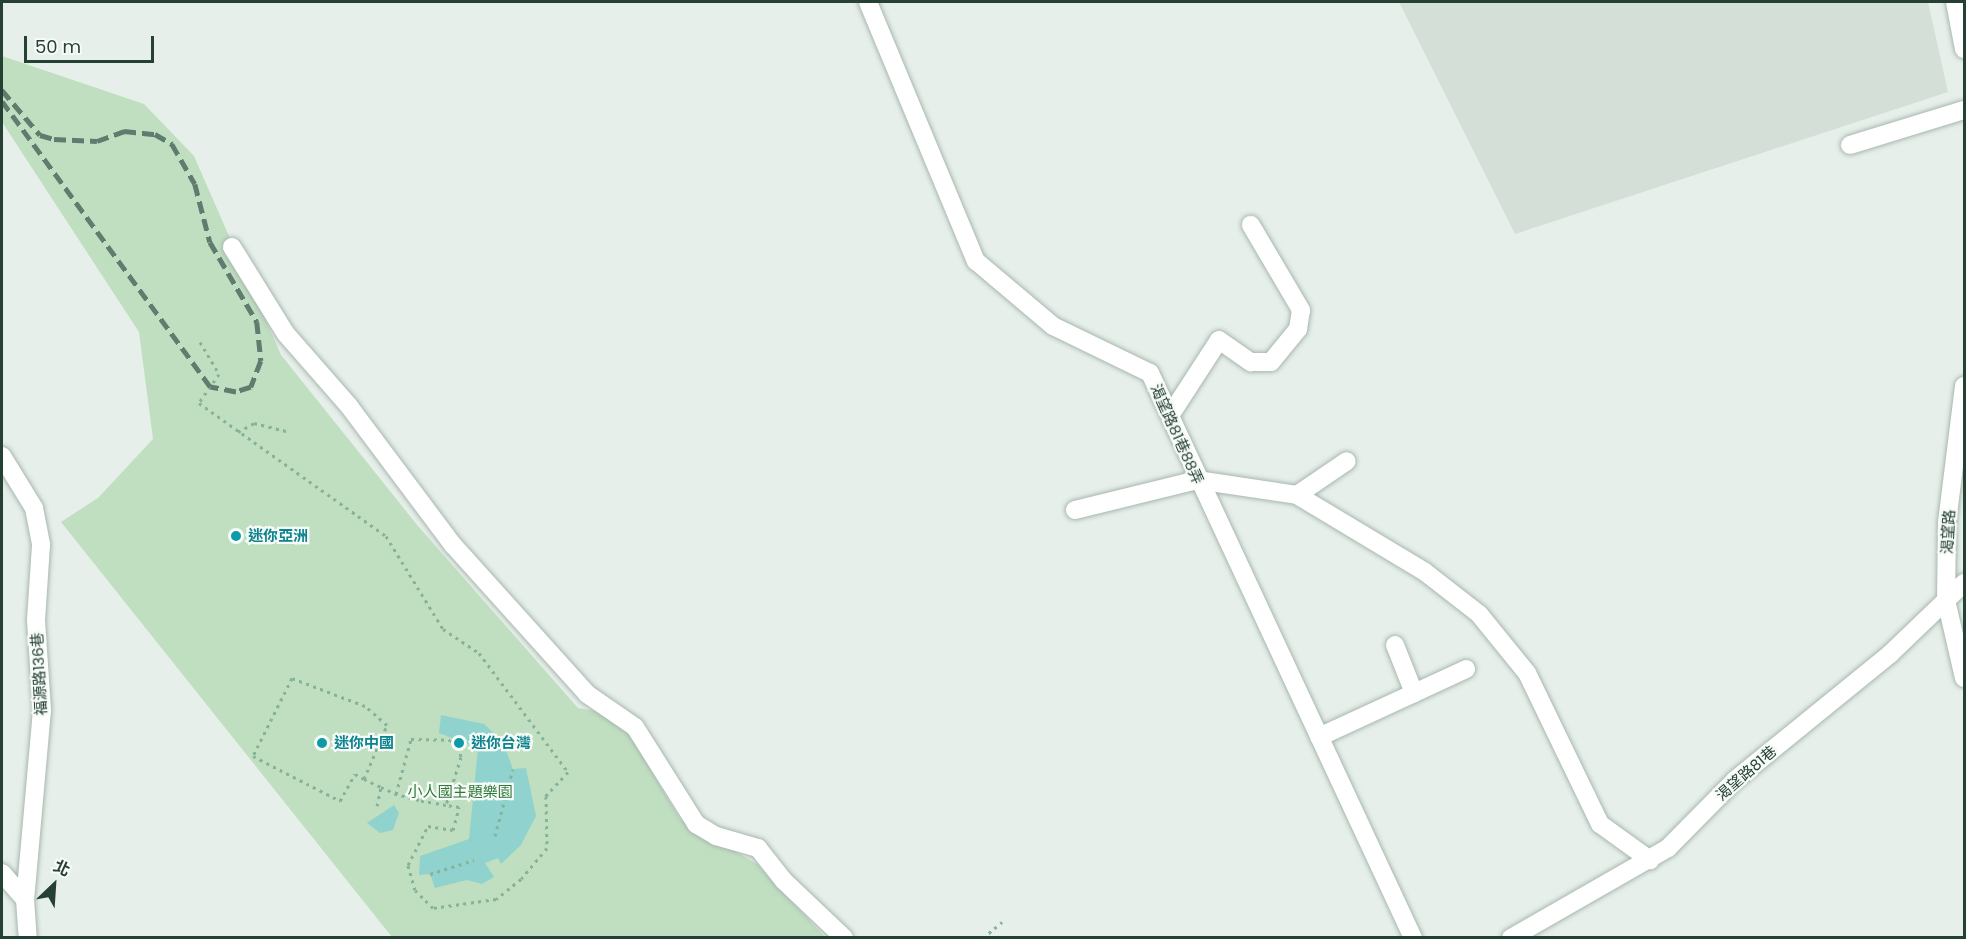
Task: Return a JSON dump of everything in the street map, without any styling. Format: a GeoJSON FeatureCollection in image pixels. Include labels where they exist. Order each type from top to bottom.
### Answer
{"type":"FeatureCollection","features":[{"type":"Feature","properties":{"kind":"street","name":"渴望路81巷88弄"},"geometry":{"type":"LineString","coordinates":[[868,2],[976,261],[1053,326],[1150,373],[1171,414],[1197,480],[1413,938]]}},
{"type":"Feature","properties":{"kind":"street"},"geometry":{"type":"LineString","coordinates":[[1955,2],[1965,49]]}},
{"type":"Feature","properties":{"kind":"street"},"geometry":{"type":"LineString","coordinates":[[1850,145],[1965,110]]}},
{"type":"Feature","properties":{"kind":"street"},"geometry":{"type":"LineString","coordinates":[[1171,414],[1219,340],[1251,362],[1271,362],[1298,329],[1301,310],[1251,225]]}},
{"type":"Feature","properties":{"kind":"street"},"geometry":{"type":"LineString","coordinates":[[232,247],[286,334],[349,406],[453,545],[587,694],[635,727],[696,824],[716,836],[758,848],[784,881],[844,938]]}},
{"type":"Feature","properties":{"kind":"street","name":"渴望路"},"geometry":{"type":"LineString","coordinates":[[1965,386],[1947,523],[1946,600],[1965,678]]}},
{"type":"Feature","properties":{"kind":"street","name":"福源路136巷"},"geometry":{"type":"LineString","coordinates":[[2,456],[34,508],[41,545],[36,620],[42,710],[25,899],[28,938]]}},
{"type":"Feature","properties":{"kind":"street"},"geometry":{"type":"LineString","coordinates":[[1297,495],[1347,461]]}},
{"type":"Feature","properties":{"kind":"street"},"geometry":{"type":"LineString","coordinates":[[1075,510],[1197,480],[1297,495],[1425,572],[1479,614],[1527,673],[1600,824],[1650,860]]}},
{"type":"Feature","properties":{"kind":"street","name":"渴望路81巷"},"geometry":{"type":"LineString","coordinates":[[1510,938],[1650,860],[1965,583]]}},
{"type":"Feature","properties":{"kind":"street"},"geometry":{"type":"LineString","coordinates":[[1395,645],[1414,693]]}},
{"type":"Feature","properties":{"kind":"street"},"geometry":{"type":"LineString","coordinates":[[1319,737],[1466,669]]}},
{"type":"Feature","properties":{"kind":"street"},"geometry":{"type":"LineString","coordinates":[[2,873],[25,899]]}},
{"type":"Feature","properties":{"kind":"path"},"geometry":{"type":"LineString","coordinates":[[200,342],[219,374],[199,403],[386,536],[443,629],[479,653],[568,772],[546,796],[547,848],[521,879],[496,899],[434,909],[415,890],[408,866],[428,826],[453,830],[459,807],[396,794],[364,779],[355,774],[340,801],[253,756],[292,678],[365,706],[387,725],[364,779]]}},
{"type":"Feature","properties":{"kind":"path"},"geometry":{"type":"LineString","coordinates":[[238,432],[254,423],[289,432]]}},
{"type":"Feature","properties":{"kind":"path"},"geometry":{"type":"LineString","coordinates":[[396,794],[411,739],[450,740],[461,757],[446,805]]}},
{"type":"Feature","properties":{"kind":"path"},"geometry":{"type":"LineString","coordinates":[[495,836],[513,769]]}},
{"type":"Feature","properties":{"kind":"path"},"geometry":{"type":"LineString","coordinates":[[377,806],[381,787]]}},
{"type":"Feature","properties":{"kind":"path"},"geometry":{"type":"LineString","coordinates":[[430,874],[474,860]]}},
{"type":"Feature","properties":{"kind":"path"},"geometry":{"type":"LineString","coordinates":[[983,938],[1002,922]]}},
{"type":"Feature","properties":{"kind":"shaded area"},"geometry":{"type":"Polygon","coordinates":[[[1399,2],[1928,2],[1948,92],[1515,234],[1399,2]]]}},
{"type":"Feature","properties":{"kind":"green space","name":"小人國主題樂園"},"geometry":{"type":"Polygon","coordinates":[[[2,56],[144,104],[194,156],[281,355],[418,526],[578,708],[618,715],[680,819],[757,864],[825,937],[392,937],[61,522],[98,498],[153,439],[139,332],[2,122],[2,56]]]}},
{"type":"Feature","properties":{"kind":"water"},"geometry":{"type":"Polygon","coordinates":[[[441,715],[484,724],[503,742],[513,769],[526,768],[536,816],[521,845],[501,864],[498,858],[485,863],[494,877],[482,884],[467,880],[435,888],[430,874],[419,875],[420,856],[469,839],[478,748],[439,733],[441,715]]]}},
{"type":"Feature","properties":{"kind":"water"},"geometry":{"type":"Polygon","coordinates":[[[394,805],[399,813],[393,830],[380,833],[367,823],[394,805]]]}},
{"type":"Feature","properties":{"kind":"railway"},"geometry":{"type":"LineString","coordinates":[[2,90],[40,135],[54,139],[97,141],[124,131],[155,134],[172,144],[195,184],[210,242],[257,322],[261,361],[251,387],[236,392],[210,387],[2,102]]}},
{"type":"Feature","properties":{"kind":"place","name":"迷你亞洲"},"geometry":{"type":"Point","coordinates":[236,536]}},
{"type":"Feature","properties":{"kind":"place","name":"迷你中國"},"geometry":{"type":"Point","coordinates":[322,743]}},
{"type":"Feature","properties":{"kind":"place","name":"迷你台灣"},"geometry":{"type":"Point","coordinates":[459,743]}}]}
